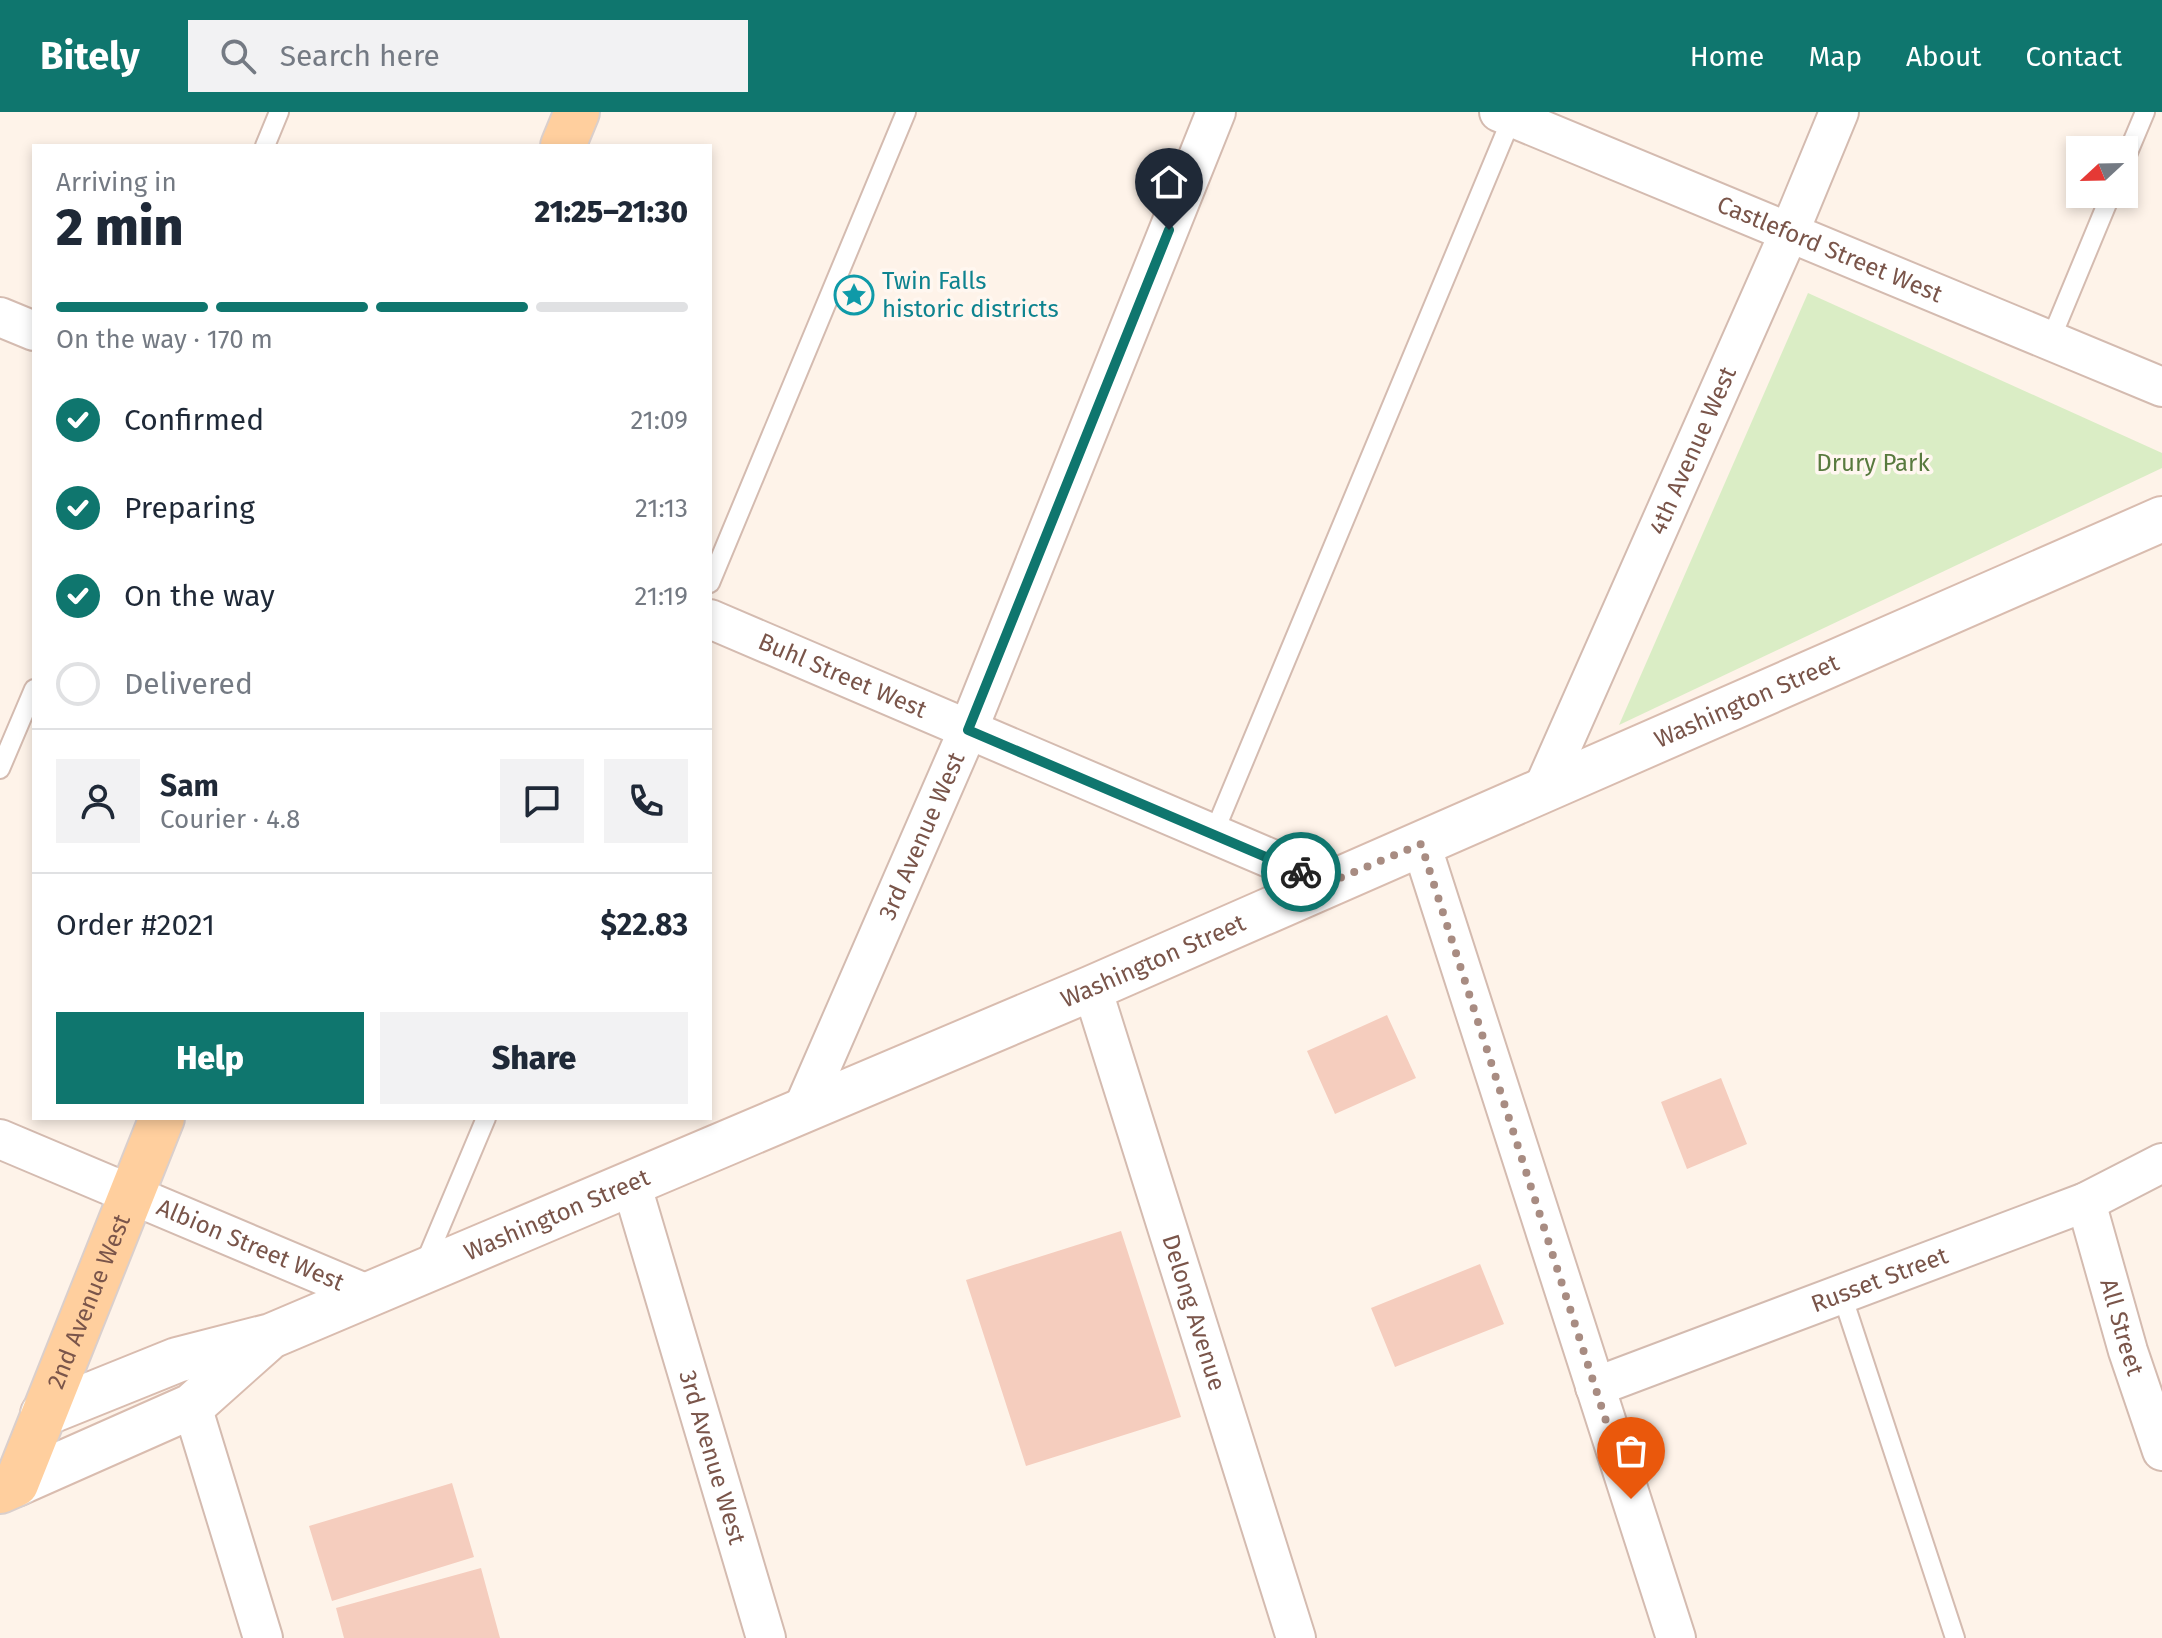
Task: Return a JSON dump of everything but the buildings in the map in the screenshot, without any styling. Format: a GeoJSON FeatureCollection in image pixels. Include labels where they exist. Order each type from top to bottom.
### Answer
{"type":"FeatureCollection","features":[{"type":"Feature","properties":{"kind":"main road"},"geometry":{"type":"LineString","coordinates":[[564,144],[577,112]]}},
{"type":"Feature","properties":{"kind":"main road","name":"Washington Street"},"geometry":{"type":"LineString","coordinates":[[0,1431],[177,1360],[271,1336],[1092,988],[2162,519]]}},
{"type":"Feature","properties":{"kind":"main road","name":"2nd Avenue West"},"geometry":{"type":"LineString","coordinates":[[8,1488],[43,1414],[161,1120]]}},
{"type":"Feature","properties":{"kind":"main road","name":"Washington Street"},"geometry":{"type":"LineString","coordinates":[[8,1488],[192,1406],[271,1336]]}},
{"type":"Feature","properties":{"kind":"street","name":"3rd Avenue West"},"geometry":{"type":"LineString","coordinates":[[802,1111],[968,730],[1216,112]]}},
{"type":"Feature","properties":{"kind":"street","name":"4th Avenue West"},"geometry":{"type":"LineString","coordinates":[[1543,789],[1789,233],[1839,112]]}},
{"type":"Feature","properties":{"kind":"street","name":"Castleford Street West"},"geometry":{"type":"LineString","coordinates":[[1508,114],[2162,387]]}},
{"type":"Feature","properties":{"kind":"street"},"geometry":{"type":"LineString","coordinates":[[0,317],[32,330]]}},
{"type":"Feature","properties":{"kind":"street","name":"Buhl Street West"},"geometry":{"type":"LineString","coordinates":[[712,620],[1328,883]]}},
{"type":"Feature","properties":{"kind":"street"},"geometry":{"type":"LineString","coordinates":[[1421,844],[1676,1638]]}},
{"type":"Feature","properties":{"kind":"street","name":"Delong Avenue"},"geometry":{"type":"LineString","coordinates":[[1092,988],[1296,1638]]}},
{"type":"Feature","properties":{"kind":"street","name":"Albion Street West"},"geometry":{"type":"LineString","coordinates":[[0,1139],[367,1294]]}},
{"type":"Feature","properties":{"kind":"street","name":"Russet Street"},"geometry":{"type":"LineString","coordinates":[[1595,1387],[2086,1202],[2162,1163]]}},
{"type":"Feature","properties":{"kind":"street","name":"3rd Avenue West"},"geometry":{"type":"LineString","coordinates":[[631,1183],[766,1638]]}},
{"type":"Feature","properties":{"kind":"street","name":"All Street"},"geometry":{"type":"LineString","coordinates":[[2086,1202],[2128,1351],[2162,1451]]}},
{"type":"Feature","properties":{"kind":"street"},"geometry":{"type":"LineString","coordinates":[[192,1406],[263,1638]]}},
{"type":"Feature","properties":{"kind":"lane"},"geometry":{"type":"LineString","coordinates":[[266,144],[279,112]]}},
{"type":"Feature","properties":{"kind":"lane"},"geometry":{"type":"LineString","coordinates":[[712,578],[906,112]]}},
{"type":"Feature","properties":{"kind":"lane"},"geometry":{"type":"LineString","coordinates":[[2135,136],[2145,112]]}},
{"type":"Feature","properties":{"kind":"lane"},"geometry":{"type":"LineString","coordinates":[[1213,835],[1508,114]]}},
{"type":"Feature","properties":{"kind":"lane"},"geometry":{"type":"LineString","coordinates":[[2050,341],[2105,208]]}},
{"type":"Feature","properties":{"kind":"lane"},"geometry":{"type":"LineString","coordinates":[[0,769],[32,694]]}},
{"type":"Feature","properties":{"kind":"lane"},"geometry":{"type":"LineString","coordinates":[[422,1271],[485,1120]]}},
{"type":"Feature","properties":{"kind":"lane"},"geometry":{"type":"LineString","coordinates":[[1842,1295],[1955,1638]]}},
{"type":"Feature","properties":{"kind":"green space","name":"Drury Park"},"geometry":{"type":"Polygon","coordinates":[[[1808,293],[2162,453],[2162,468],[1619,725],[1808,293]]]}},
{"type":"Feature","properties":{"kind":"way so far"},"geometry":{"type":"LineString","coordinates":[[1301,872],[1328,883],[1421,844],[1631,1499]]}},
{"type":"Feature","properties":{"kind":"place","name":"Twin Falls historic districts"},"geometry":{"type":"Point","coordinates":[854,295]}},
{"type":"Feature","properties":{"kind":"route"},"geometry":{"type":"LineString","coordinates":[[1169,230],[968,730],[1301,872]]}}]}
